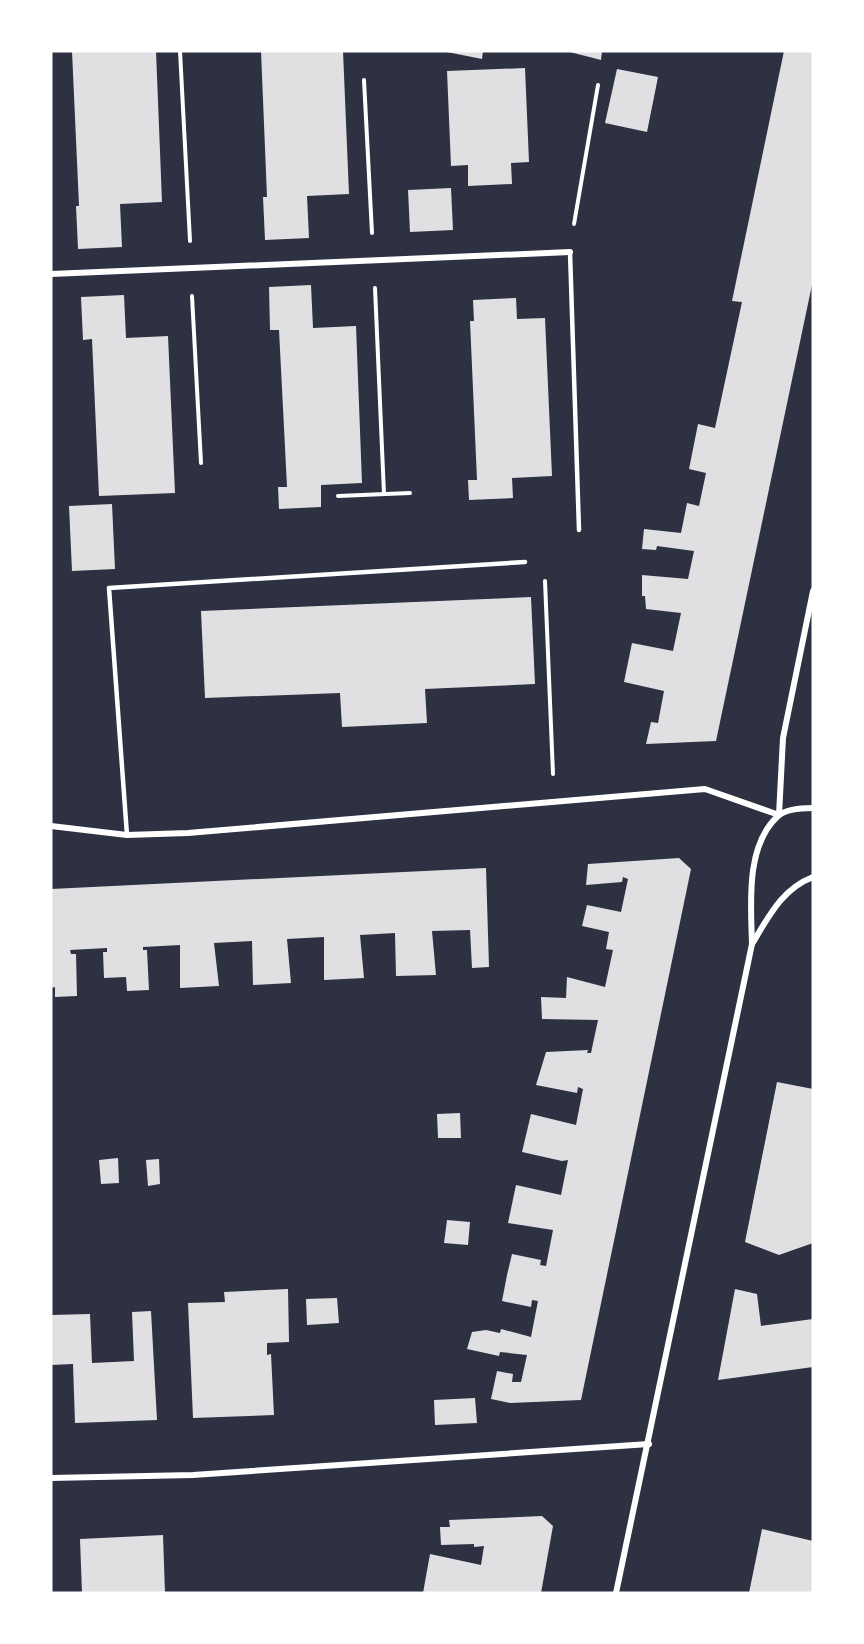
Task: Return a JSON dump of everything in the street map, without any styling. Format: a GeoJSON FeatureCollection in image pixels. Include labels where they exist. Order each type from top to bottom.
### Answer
{"type":"FeatureCollection","features":[{"type":"Feature","properties":{"kind":"street"},"geometry":{"type":"LineString","coordinates":[[51,274],[570,252]]}},
{"type":"Feature","properties":{"kind":"street"},"geometry":{"type":"LineString","coordinates":[[779,815],[783,738],[813,591]]}},
{"type":"Feature","properties":{"kind":"street"},"geometry":{"type":"LineString","coordinates":[[51,826],[127,835],[188,833],[705,789],[779,815]]}},
{"type":"Feature","properties":{"kind":"street"},"geometry":{"type":"LineString","coordinates":[[616,1593],[752,944],[751,898],[759,848],[768,828],[779,815],[792,810],[813,808]]}},
{"type":"Feature","properties":{"kind":"street"},"geometry":{"type":"LineString","coordinates":[[752,944],[775,905],[790,889],[813,877]]}},
{"type":"Feature","properties":{"kind":"street"},"geometry":{"type":"LineString","coordinates":[[51,1478],[193,1475],[649,1444]]}},
{"type":"Feature","properties":{"kind":"lane"},"geometry":{"type":"LineString","coordinates":[[570,252],[579,530]]}},
{"type":"Feature","properties":{"kind":"lane"},"geometry":{"type":"LineString","coordinates":[[127,835],[108,588],[525,562]]}},
{"type":"Feature","properties":{"kind":"path"},"geometry":{"type":"LineString","coordinates":[[570,252],[598,85]]}},
{"type":"Feature","properties":{"kind":"path"},"geometry":{"type":"LineString","coordinates":[[338,496],[410,493]]}},
{"type":"Feature","properties":{"kind":"path"},"geometry":{"type":"LineString","coordinates":[[545,569],[554,802]]}},
{"type":"Feature","properties":{"kind":"building"},"geometry":{"type":"Polygon","coordinates":[[[72,51],[156,51],[162,202],[120,204],[122,247],[78,249],[76,206],[79,206],[72,51]]]}},
{"type":"Feature","properties":{"kind":"building"},"geometry":{"type":"Polygon","coordinates":[[[261,51],[343,51],[349,194],[307,196],[309,238],[265,240],[263,197],[267,197],[261,51]]]}},
{"type":"Feature","properties":{"kind":"building"},"geometry":{"type":"Polygon","coordinates":[[[442,51],[483,51],[482,59],[442,51]]]}},
{"type":"Feature","properties":{"kind":"building"},"geometry":{"type":"Polygon","coordinates":[[[566,51],[602,51],[601,60],[566,51]]]}},
{"type":"Feature","properties":{"kind":"building"},"geometry":{"type":"Polygon","coordinates":[[[784,51],[813,51],[813,280],[716,741],[646,744],[651,722],[658,723],[664,691],[624,682],[632,643],[673,651],[681,613],[646,609],[645,596],[642,596],[642,575],[688,579],[694,551],[657,546],[656,550],[642,549],[644,529],[681,533],[687,503],[699,506],[706,473],[689,469],[698,424],[715,428],[742,302],[732,301],[784,51]]]}},
{"type":"Feature","properties":{"kind":"building"},"geometry":{"type":"Polygon","coordinates":[[[525,68],[529,162],[511,163],[512,184],[468,186],[468,165],[451,166],[447,71],[525,68]]]}},
{"type":"Feature","properties":{"kind":"building"},"geometry":{"type":"Polygon","coordinates":[[[617,69],[658,77],[647,132],[605,123],[617,69]]]}},
{"type":"Feature","properties":{"kind":"building"},"geometry":{"type":"Polygon","coordinates":[[[451,188],[453,230],[410,232],[408,190],[451,188]]]}},
{"type":"Feature","properties":{"kind":"building"},"geometry":{"type":"Polygon","coordinates":[[[311,285],[313,328],[356,326],[362,483],[321,485],[321,507],[279,509],[278,487],[287,487],[279,330],[270,330],[269,287],[311,285]]]}},
{"type":"Feature","properties":{"kind":"building"},"geometry":{"type":"Polygon","coordinates":[[[124,295],[126,338],[168,336],[175,493],[99,496],[92,339],[83,340],[81,297],[124,295]]]}},
{"type":"Feature","properties":{"kind":"building"},"geometry":{"type":"Polygon","coordinates":[[[516,298],[517,319],[545,318],[552,476],[512,478],[513,498],[469,500],[468,480],[477,480],[470,321],[474,321],[473,300],[516,298]]]}},
{"type":"Feature","properties":{"kind":"building"},"geometry":{"type":"Polygon","coordinates":[[[112,504],[115,569],[72,571],[69,506],[112,504]]]}},
{"type":"Feature","properties":{"kind":"building"},"geometry":{"type":"Polygon","coordinates":[[[531,597],[535,684],[425,689],[427,723],[342,727],[340,693],[205,698],[201,611],[531,597]]]}},
{"type":"Feature","properties":{"kind":"building"},"geometry":{"type":"Polygon","coordinates":[[[679,858],[691,869],[581,1400],[510,1403],[491,1399],[497,1371],[513,1374],[512,1382],[521,1382],[527,1355],[500,1352],[499,1356],[467,1349],[472,1332],[486,1330],[500,1333],[501,1329],[531,1337],[538,1301],[532,1300],[531,1307],[502,1301],[507,1275],[512,1254],[541,1260],[540,1265],[546,1266],[553,1230],[508,1223],[516,1185],[561,1195],[568,1160],[562,1161],[522,1152],[531,1114],[576,1125],[583,1089],[578,1087],[577,1093],[536,1085],[546,1052],[588,1050],[587,1053],[591,1053],[598,1020],[542,1019],[541,997],[566,998],[567,977],[605,987],[613,950],[606,949],[609,932],[582,926],[587,905],[621,912],[628,879],[623,877],[622,882],[586,885],[588,864],[679,858]]]}},
{"type":"Feature","properties":{"kind":"building"},"geometry":{"type":"Polygon","coordinates":[[[486,868],[489,967],[472,968],[470,930],[432,931],[436,975],[396,976],[395,933],[360,935],[364,978],[324,980],[324,937],[287,939],[291,983],[253,985],[252,941],[214,943],[219,986],[180,988],[180,945],[143,947],[143,950],[147,950],[149,990],[127,991],[126,977],[104,978],[103,952],[107,952],[107,948],[70,950],[71,954],[76,954],[77,996],[55,997],[55,987],[51,988],[51,889],[486,868]]]}},
{"type":"Feature","properties":{"kind":"building"},"geometry":{"type":"Polygon","coordinates":[[[777,1082],[813,1089],[813,1243],[779,1255],[745,1242],[777,1082]]]}},
{"type":"Feature","properties":{"kind":"building"},"geometry":{"type":"Polygon","coordinates":[[[460,1113],[461,1138],[438,1138],[437,1114],[460,1113]]]}},
{"type":"Feature","properties":{"kind":"building"},"geometry":{"type":"Polygon","coordinates":[[[118,1158],[119,1183],[101,1184],[99,1160],[118,1158]]]}},
{"type":"Feature","properties":{"kind":"building"},"geometry":{"type":"Polygon","coordinates":[[[159,1159],[160,1184],[148,1186],[146,1160],[159,1159]]]}},
{"type":"Feature","properties":{"kind":"building"},"geometry":{"type":"Polygon","coordinates":[[[447,1220],[470,1222],[468,1245],[444,1243],[447,1220]]]}},
{"type":"Feature","properties":{"kind":"building"},"geometry":{"type":"Polygon","coordinates":[[[288,1289],[289,1342],[267,1343],[267,1355],[271,1354],[274,1415],[193,1418],[188,1303],[225,1302],[224,1292],[288,1289]]]}},
{"type":"Feature","properties":{"kind":"building"},"geometry":{"type":"Polygon","coordinates":[[[735,1289],[757,1294],[761,1326],[813,1319],[813,1367],[718,1380],[735,1289]]]}},
{"type":"Feature","properties":{"kind":"building"},"geometry":{"type":"Polygon","coordinates":[[[337,1298],[339,1323],[307,1325],[306,1299],[337,1298]]]}},
{"type":"Feature","properties":{"kind":"building"},"geometry":{"type":"Polygon","coordinates":[[[151,1311],[157,1420],[75,1423],[73,1364],[51,1365],[51,1315],[90,1314],[92,1363],[134,1361],[132,1312],[151,1311]]]}},
{"type":"Feature","properties":{"kind":"building"},"geometry":{"type":"Polygon","coordinates":[[[475,1398],[477,1423],[435,1425],[434,1400],[475,1398]]]}},
{"type":"Feature","properties":{"kind":"building"},"geometry":{"type":"Polygon","coordinates":[[[542,1516],[553,1526],[541,1593],[423,1593],[430,1554],[481,1565],[484,1546],[441,1545],[440,1527],[450,1527],[449,1520],[542,1516]]]}},
{"type":"Feature","properties":{"kind":"building"},"geometry":{"type":"Polygon","coordinates":[[[762,1529],[813,1541],[813,1593],[749,1593],[762,1529]]]}},
{"type":"Feature","properties":{"kind":"building"},"geometry":{"type":"Polygon","coordinates":[[[163,1535],[165,1593],[82,1593],[80,1539],[163,1535]]]}}]}
